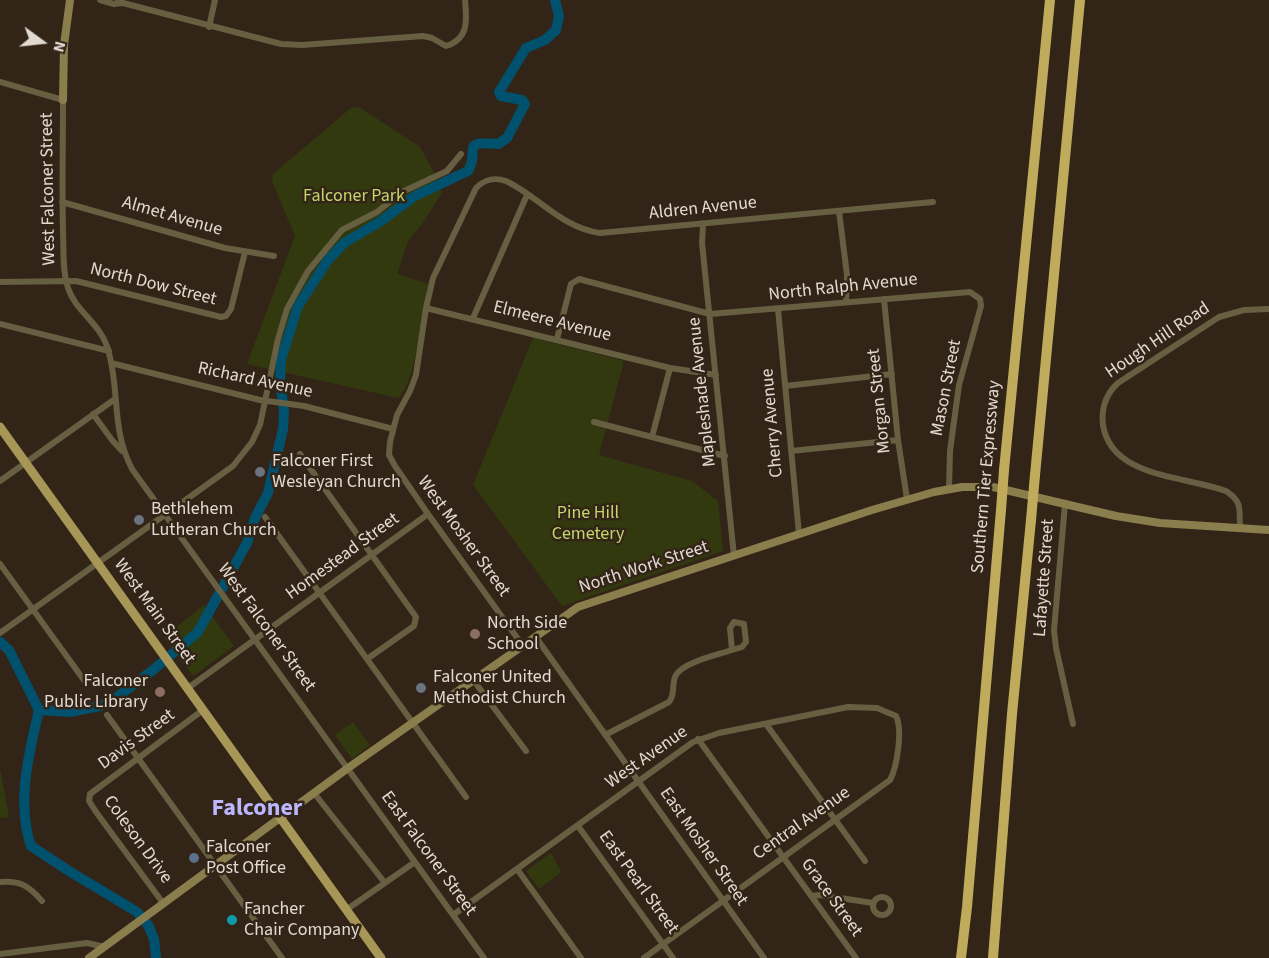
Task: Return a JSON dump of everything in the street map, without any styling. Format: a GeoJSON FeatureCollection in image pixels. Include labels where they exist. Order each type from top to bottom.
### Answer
{"type":"FeatureCollection","features":[{"type":"Feature","properties":{"kind":"highway","name":"Southern Tier Expressway"},"geometry":{"type":"LineString","coordinates":[[961,958],[1004,470],[1050,0]]}},
{"type":"Feature","properties":{"kind":"highway"},"geometry":{"type":"LineString","coordinates":[[993,958],[1020,636],[1080,0]]}},
{"type":"Feature","properties":{"kind":"main road","name":"West Main Street"},"geometry":{"type":"LineString","coordinates":[[0,427],[381,958]]}},
{"type":"Feature","properties":{"kind":"street"},"geometry":{"type":"LineString","coordinates":[[0,82],[63,99],[64,45],[70,0]]}},
{"type":"Feature","properties":{"kind":"street"},"geometry":{"type":"LineString","coordinates":[[100,0],[114,4],[120,2],[281,44],[302,45],[423,36],[447,45],[458,41],[465,31],[465,0]]}},
{"type":"Feature","properties":{"kind":"street"},"geometry":{"type":"LineString","coordinates":[[209,27],[215,0]]}},
{"type":"Feature","properties":{"kind":"street","name":"West Falconer Street"},"geometry":{"type":"LineString","coordinates":[[63,99],[62,202],[66,281],[75,302],[100,330],[109,351],[119,436],[124,452],[142,483],[348,768]]}},
{"type":"Feature","properties":{"kind":"street"},"geometry":{"type":"LineString","coordinates":[[1,632],[233,466],[256,435],[267,401],[286,309],[308,271],[342,230],[377,213],[402,192],[447,171],[461,154]]}},
{"type":"Feature","properties":{"kind":"street","name":"Aldren Avenue"},"geometry":{"type":"LineString","coordinates":[[491,179],[498,178],[511,183],[572,225],[600,233],[933,202]]}},
{"type":"Feature","properties":{"kind":"street","name":"West Mosher Street"},"geometry":{"type":"LineString","coordinates":[[491,179],[480,184],[472,192],[436,271],[426,308],[416,375],[400,407],[389,449],[391,460],[523,646]]}},
{"type":"Feature","properties":{"kind":"street"},"geometry":{"type":"LineString","coordinates":[[473,318],[527,195]]}},
{"type":"Feature","properties":{"kind":"street","name":"Almet Avenue"},"geometry":{"type":"LineString","coordinates":[[62,202],[245,252],[274,256]]}},
{"type":"Feature","properties":{"kind":"street"},"geometry":{"type":"LineString","coordinates":[[839,211],[847,275],[846,302]]}},
{"type":"Feature","properties":{"kind":"street","name":"Mapleshade Avenue"},"geometry":{"type":"LineString","coordinates":[[703,225],[702,243],[734,556]]}},
{"type":"Feature","properties":{"kind":"street","name":"North Dow Street"},"geometry":{"type":"LineString","coordinates":[[0,282],[86,283],[215,317],[226,316],[231,309],[245,252]]}},
{"type":"Feature","properties":{"kind":"street","name":"North Ralph Avenue"},"geometry":{"type":"LineString","coordinates":[[556,339],[571,284],[579,279],[710,314],[952,292],[970,292],[978,295]]}},
{"type":"Feature","properties":{"kind":"street","name":"Mason Street"},"geometry":{"type":"LineString","coordinates":[[949,489],[950,451],[956,403],[981,306],[978,295]]}},
{"type":"Feature","properties":{"kind":"street","name":"Morgan Street"},"geometry":{"type":"LineString","coordinates":[[884,298],[898,440],[907,499]]}},
{"type":"Feature","properties":{"kind":"street","name":"Elmeere Avenue"},"geometry":{"type":"LineString","coordinates":[[426,308],[670,368],[716,375]]}},
{"type":"Feature","properties":{"kind":"street","name":"Cherry Avenue"},"geometry":{"type":"LineString","coordinates":[[778,309],[799,534]]}},
{"type":"Feature","properties":{"kind":"street","name":"Hough Hill Road"},"geometry":{"type":"LineString","coordinates":[[1240,528],[1239,504],[1235,497],[1226,491],[1145,470],[1130,464],[1121,457],[1106,436],[1103,409],[1110,390],[1118,382],[1196,330],[1231,312],[1269,309]]}},
{"type":"Feature","properties":{"kind":"street"},"geometry":{"type":"LineString","coordinates":[[0,324],[109,351]]}},
{"type":"Feature","properties":{"kind":"street","name":"Richard Avenue"},"geometry":{"type":"LineString","coordinates":[[111,363],[393,429]]}},
{"type":"Feature","properties":{"kind":"street"},"geometry":{"type":"LineString","coordinates":[[652,437],[670,368]]}},
{"type":"Feature","properties":{"kind":"street"},"geometry":{"type":"LineString","coordinates":[[785,386],[892,374]]}},
{"type":"Feature","properties":{"kind":"street"},"geometry":{"type":"LineString","coordinates":[[0,481],[115,399]]}},
{"type":"Feature","properties":{"kind":"street"},"geometry":{"type":"LineString","coordinates":[[93,414],[124,452]]}},
{"type":"Feature","properties":{"kind":"street"},"geometry":{"type":"LineString","coordinates":[[594,422],[725,456]]}},
{"type":"Feature","properties":{"kind":"street"},"geometry":{"type":"LineString","coordinates":[[791,451],[898,440]]}},
{"type":"Feature","properties":{"kind":"street"},"geometry":{"type":"LineString","coordinates":[[300,454],[416,621],[414,626],[367,659]]}},
{"type":"Feature","properties":{"kind":"street","name":"North Work Street"},"geometry":{"type":"LineString","coordinates":[[89,958],[348,768],[578,607],[907,499],[949,489],[993,488],[1160,523],[1269,530]]}},
{"type":"Feature","properties":{"kind":"street","name":"Lafayette Street"},"geometry":{"type":"LineString","coordinates":[[1065,504],[1054,630],[1073,723]]}},
{"type":"Feature","properties":{"kind":"street","name":"Homestead Street"},"geometry":{"type":"LineString","coordinates":[[188,688],[428,514]]}},
{"type":"Feature","properties":{"kind":"street"},"geometry":{"type":"LineString","coordinates":[[265,517],[466,797]]}},
{"type":"Feature","properties":{"kind":"street"},"geometry":{"type":"LineString","coordinates":[[0,564],[86,683]]}},
{"type":"Feature","properties":{"kind":"street"},"geometry":{"type":"LineString","coordinates":[[605,735],[669,702],[672,699],[675,678],[682,669],[742,647],[745,644],[746,635],[742,623],[731,624],[732,650]]}},
{"type":"Feature","properties":{"kind":"street","name":"East Mosher Street"},"geometry":{"type":"LineString","coordinates":[[535,636],[764,958]]}},
{"type":"Feature","properties":{"kind":"street"},"geometry":{"type":"LineString","coordinates":[[474,681],[526,751]]}},
{"type":"Feature","properties":{"kind":"street","name":"West Avenue"},"geometry":{"type":"LineString","coordinates":[[453,915],[698,739],[848,707],[877,708],[890,712]]}},
{"type":"Feature","properties":{"kind":"street","name":"Davis Street"},"geometry":{"type":"LineString","coordinates":[[90,794],[203,710]]}},
{"type":"Feature","properties":{"kind":"street","name":"Central Avenue"},"geometry":{"type":"LineString","coordinates":[[644,958],[890,780],[894,772],[898,721],[896,716],[890,712]]}},
{"type":"Feature","properties":{"kind":"street"},"geometry":{"type":"LineString","coordinates":[[106,715],[282,958]]}},
{"type":"Feature","properties":{"kind":"street"},"geometry":{"type":"LineString","coordinates":[[766,724],[865,861]]}},
{"type":"Feature","properties":{"kind":"street","name":"Grace Street"},"geometry":{"type":"LineString","coordinates":[[698,739],[856,958]]}},
{"type":"Feature","properties":{"kind":"street","name":"East Falconer Street"},"geometry":{"type":"LineString","coordinates":[[348,768],[484,958]]}},
{"type":"Feature","properties":{"kind":"street"},"geometry":{"type":"LineString","coordinates":[[314,793],[385,883]]}},
{"type":"Feature","properties":{"kind":"street","name":"Coleson Drive"},"geometry":{"type":"LineString","coordinates":[[90,794],[89,801],[96,812],[163,903]]}},
{"type":"Feature","properties":{"kind":"street","name":"East Pearl Street"},"geometry":{"type":"LineString","coordinates":[[578,826],[673,958]]}},
{"type":"Feature","properties":{"kind":"street"},"geometry":{"type":"LineString","coordinates":[[346,910],[415,862]]}},
{"type":"Feature","properties":{"kind":"street"},"geometry":{"type":"LineString","coordinates":[[518,869],[581,958]]}},
{"type":"Feature","properties":{"kind":"street"},"geometry":{"type":"LineString","coordinates":[[0,882],[21,883],[29,887],[42,901]]}},
{"type":"Feature","properties":{"kind":"street"},"geometry":{"type":"LineString","coordinates":[[811,896],[820,895],[873,903]]}},
{"type":"Feature","properties":{"kind":"street"},"geometry":{"type":"LineString","coordinates":[[0,954],[87,943],[105,947]]}},
{"type":"Feature","properties":{"kind":"green space","name":"Falconer Park"},"geometry":{"type":"Polygon","coordinates":[[[359,107],[420,147],[435,174],[442,193],[408,241],[397,274],[428,284],[414,363],[404,391],[398,398],[247,364],[295,236],[273,184],[274,173],[351,108],[359,107]]]}},
{"type":"Feature","properties":{"kind":"green space","name":"Pine Hill Cemetery"},"geometry":{"type":"Polygon","coordinates":[[[533,338],[624,361],[599,455],[692,481],[718,501],[723,551],[562,606],[473,485],[533,338]]]}},
{"type":"Feature","properties":{"kind":"green space"},"geometry":{"type":"Polygon","coordinates":[[[204,605],[234,646],[193,676],[164,637],[204,605]]]}},
{"type":"Feature","properties":{"kind":"green space"},"geometry":{"type":"Polygon","coordinates":[[[353,722],[370,745],[352,759],[335,735],[353,722]]]}},
{"type":"Feature","properties":{"kind":"green space"},"geometry":{"type":"Polygon","coordinates":[[[0,768],[9,817],[0,818],[0,768]]]}},
{"type":"Feature","properties":{"kind":"green space"},"geometry":{"type":"Polygon","coordinates":[[[551,853],[561,872],[539,889],[526,871],[551,853]]]}},
{"type":"Feature","properties":{"kind":"waterway"},"geometry":{"type":"LineString","coordinates":[[39,710],[70,712],[100,706],[113,700],[198,632],[247,543],[255,518],[268,493],[283,429],[281,360],[298,306],[328,260],[344,243],[381,221],[415,196],[468,171],[473,158],[474,146],[486,143],[498,144],[507,138],[525,104],[522,100],[501,96],[499,92],[526,48],[545,40],[556,30],[559,16],[555,0]]}},
{"type":"Feature","properties":{"kind":"waterway"},"geometry":{"type":"LineString","coordinates":[[0,642],[9,650],[39,710],[28,761],[24,795],[31,846],[137,912],[148,925],[154,939],[156,958]]}},
{"type":"Feature","properties":{"kind":"place","name":"Falconer First Wesleyan Church"},"geometry":{"type":"Point","coordinates":[260,472]}},
{"type":"Feature","properties":{"kind":"place","name":"Bethlehem Lutheran Church"},"geometry":{"type":"Point","coordinates":[139,520]}},
{"type":"Feature","properties":{"kind":"place","name":"North Side School"},"geometry":{"type":"Point","coordinates":[475,634]}},
{"type":"Feature","properties":{"kind":"place","name":"Falconer United Methodist Church"},"geometry":{"type":"Point","coordinates":[421,688]}},
{"type":"Feature","properties":{"kind":"place","name":"Falconer Public Library"},"geometry":{"type":"Point","coordinates":[160,692]}},
{"type":"Feature","properties":{"kind":"place","name":"Falconer Post Office"},"geometry":{"type":"Point","coordinates":[194,858]}},
{"type":"Feature","properties":{"kind":"place","name":"Fancher Chair Company"},"geometry":{"type":"Point","coordinates":[232,920]}},
{"type":"Feature","properties":{"kind":"district","name":"Falconer"},"geometry":{"type":"Point","coordinates":[257,810]}}]}
